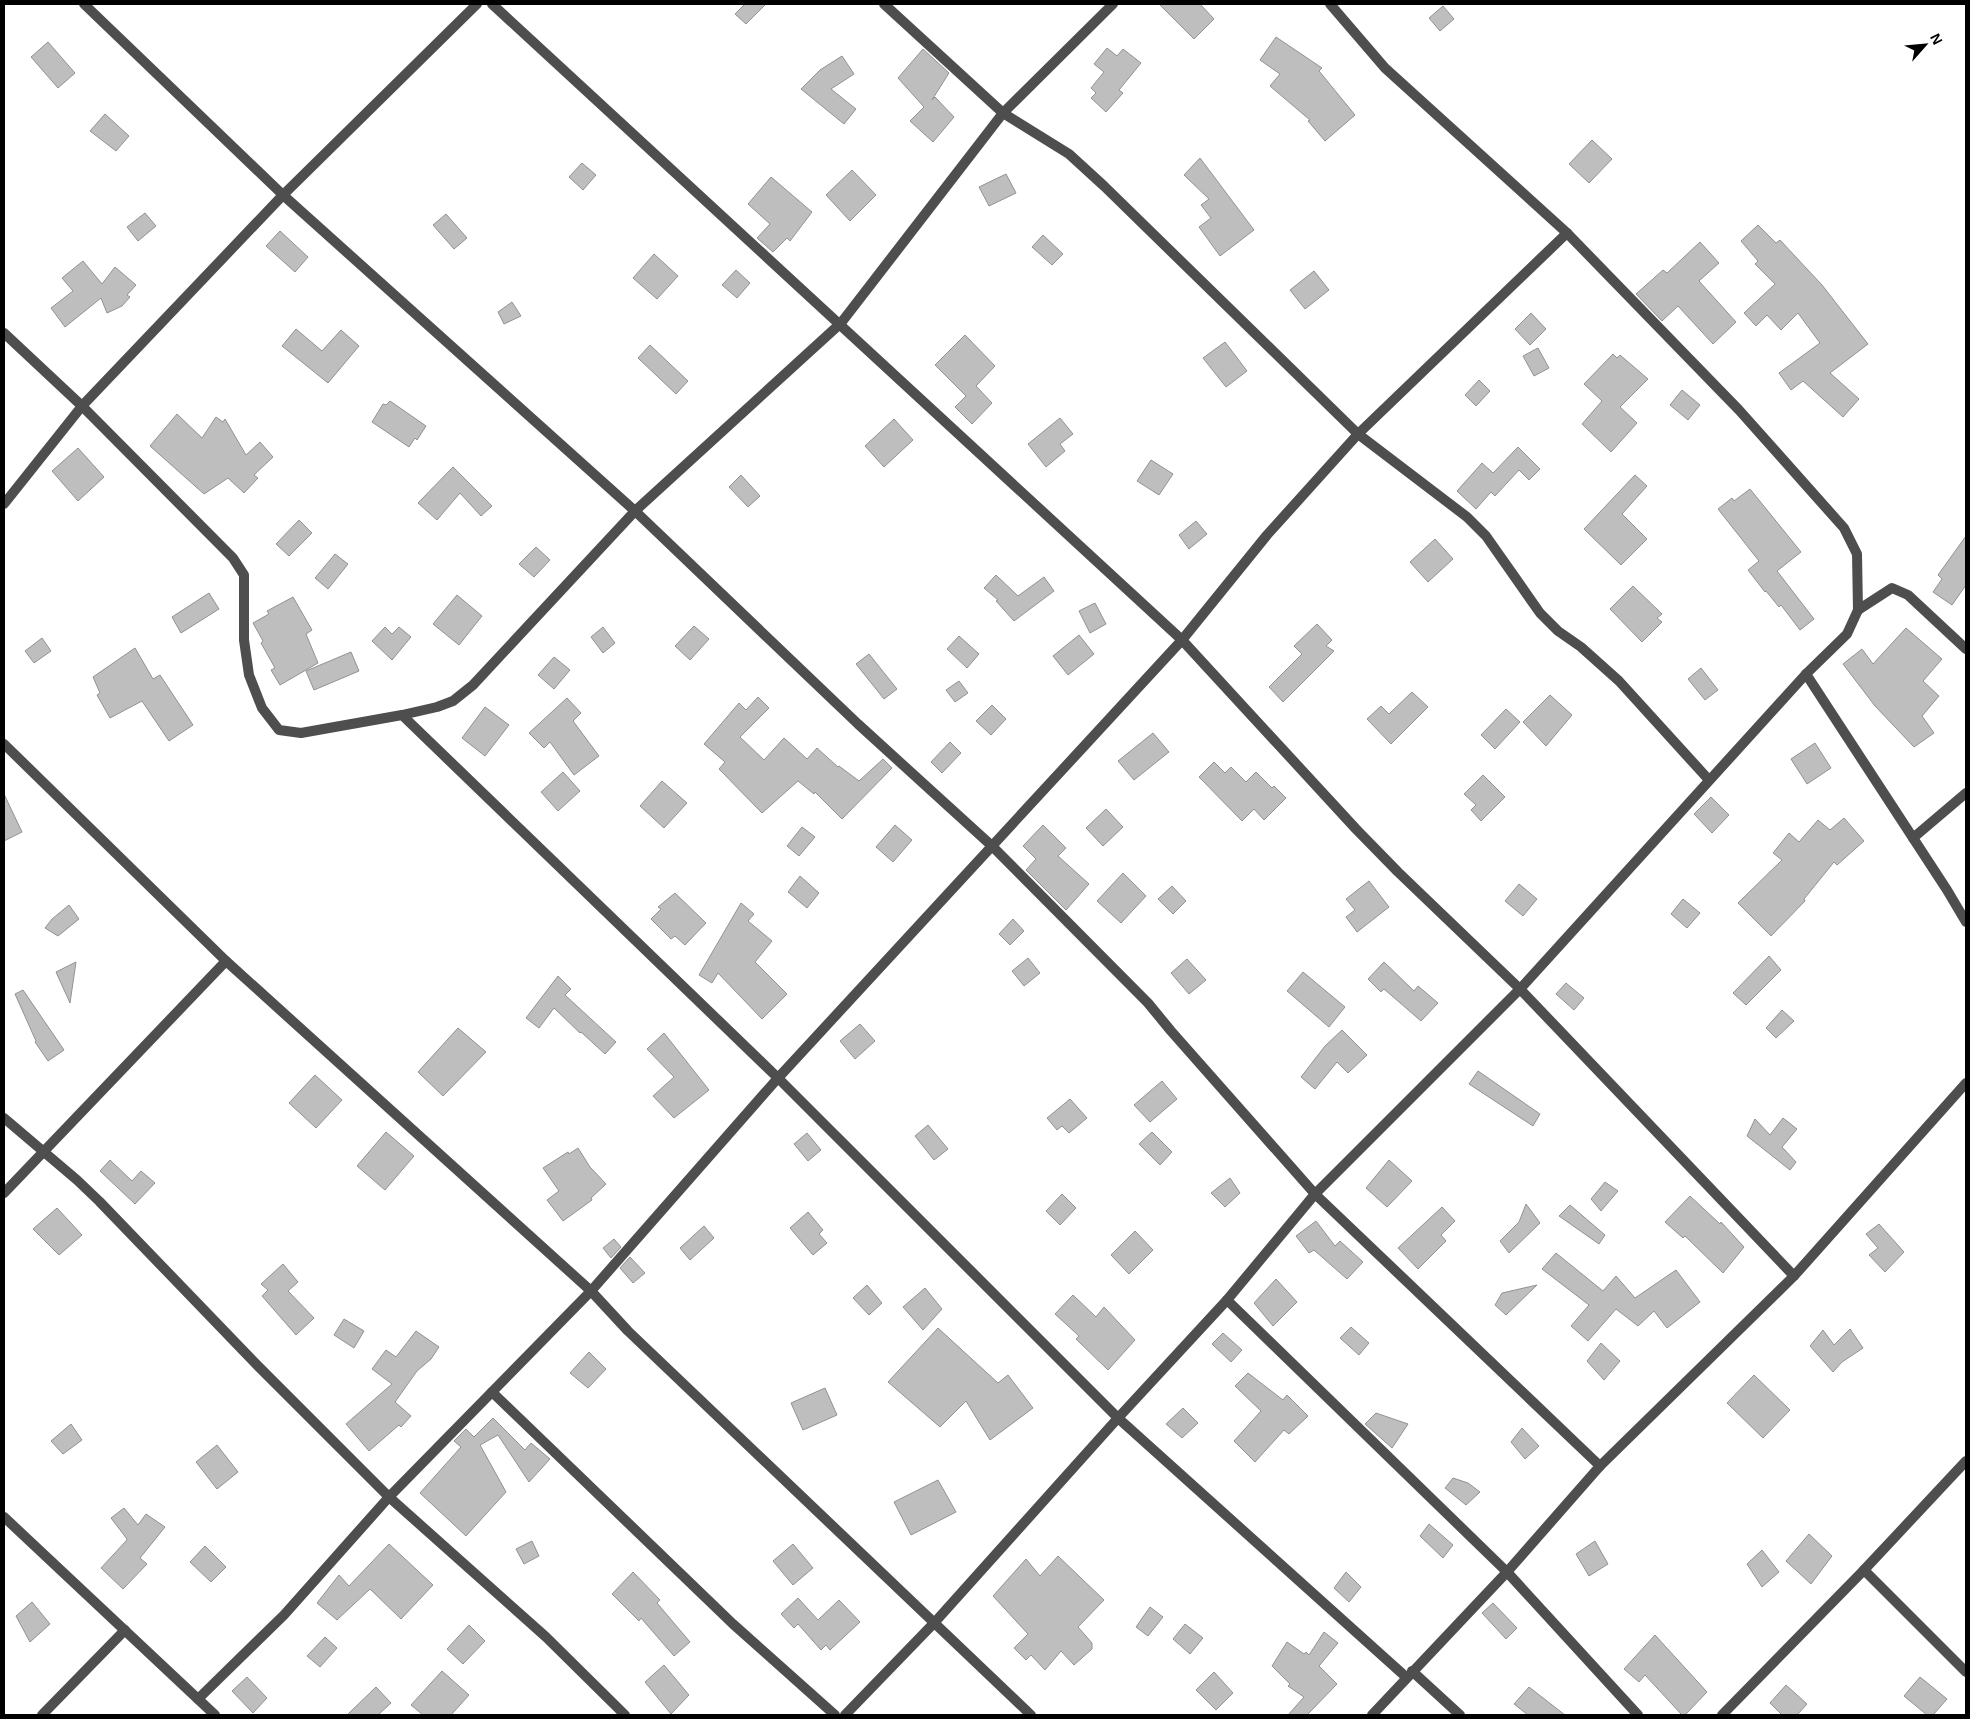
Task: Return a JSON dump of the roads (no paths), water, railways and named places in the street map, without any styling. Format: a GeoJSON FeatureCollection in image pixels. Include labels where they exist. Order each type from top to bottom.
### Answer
{"type":"FeatureCollection","features":[{"type":"Feature","properties":{"kind":"street"},"geometry":{"type":"LineString","coordinates":[[84,4],[282,196],[635,510],[858,724],[992,846],[1148,1003],[1315,1194],[1600,1466]]}},
{"type":"Feature","properties":{"kind":"street"},"geometry":{"type":"LineString","coordinates":[[4,504],[82,406],[282,196],[476,4]]}},
{"type":"Feature","properties":{"kind":"street"},"geometry":{"type":"LineString","coordinates":[[492,4],[841,323],[1182,640],[1356,829],[1520,989],[1794,1276]]}},
{"type":"Feature","properties":{"kind":"street"},"geometry":{"type":"LineString","coordinates":[[884,4],[1003,113],[1076,161],[1358,434],[1467,517],[1486,536],[1540,613],[1558,631],[1580,647],[1619,681],[1709,780]]}},
{"type":"Feature","properties":{"kind":"street"},"geometry":{"type":"LineString","coordinates":[[4,333],[82,406],[233,558],[244,575],[244,640],[249,675],[262,708],[279,730],[301,733],[437,707],[453,701],[473,685],[635,510],[841,323],[1003,113],[1113,4]]}},
{"type":"Feature","properties":{"kind":"street"},"geometry":{"type":"LineString","coordinates":[[845,1715],[935,1622],[1227,1300],[1315,1194],[1520,989],[1806,674],[1847,634],[1858,610],[1857,554],[1844,528],[1739,410],[1567,233],[1385,68],[1330,4]]}},
{"type":"Feature","properties":{"kind":"street"},"geometry":{"type":"LineString","coordinates":[[198,1699],[284,1615],[389,1497],[591,1291],[778,1078],[1182,640],[1267,535],[1358,434],[1567,233]]}},
{"type":"Feature","properties":{"kind":"street"},"geometry":{"type":"LineString","coordinates":[[1858,610],[1892,588],[1908,595],[1966,649]]}},
{"type":"Feature","properties":{"kind":"street"},"geometry":{"type":"LineString","coordinates":[[1806,674],[1966,922]]}},
{"type":"Feature","properties":{"kind":"street"},"geometry":{"type":"LineString","coordinates":[[402,715],[778,1078],[1118,1418],[1409,1674],[1460,1715]]}},
{"type":"Feature","properties":{"kind":"street"},"geometry":{"type":"LineString","coordinates":[[4,744],[226,961],[591,1291],[628,1330],[1031,1715]]}},
{"type":"Feature","properties":{"kind":"street"},"geometry":{"type":"LineString","coordinates":[[1913,838],[1966,793]]}},
{"type":"Feature","properties":{"kind":"street"},"geometry":{"type":"LineString","coordinates":[[4,1193],[226,961]]}},
{"type":"Feature","properties":{"kind":"street"},"geometry":{"type":"LineString","coordinates":[[1372,1715],[1507,1572],[1600,1466],[1794,1276],[1966,1083]]}},
{"type":"Feature","properties":{"kind":"street"},"geometry":{"type":"LineString","coordinates":[[4,1118],[99,1202],[251,1359],[389,1497],[546,1638],[625,1715]]}},
{"type":"Feature","properties":{"kind":"street"},"geometry":{"type":"LineString","coordinates":[[1227,1300],[1507,1572],[1638,1715]]}},
{"type":"Feature","properties":{"kind":"street"},"geometry":{"type":"LineString","coordinates":[[492,1392],[733,1624],[835,1715]]}},
{"type":"Feature","properties":{"kind":"street"},"geometry":{"type":"LineString","coordinates":[[1722,1715],[1864,1570],[1966,1461]]}},
{"type":"Feature","properties":{"kind":"street"},"geometry":{"type":"LineString","coordinates":[[4,1517],[215,1715]]}},
{"type":"Feature","properties":{"kind":"street"},"geometry":{"type":"LineString","coordinates":[[1864,1570],[1966,1672]]}},
{"type":"Feature","properties":{"kind":"street"},"geometry":{"type":"LineString","coordinates":[[42,1715],[125,1630]]}}]}
